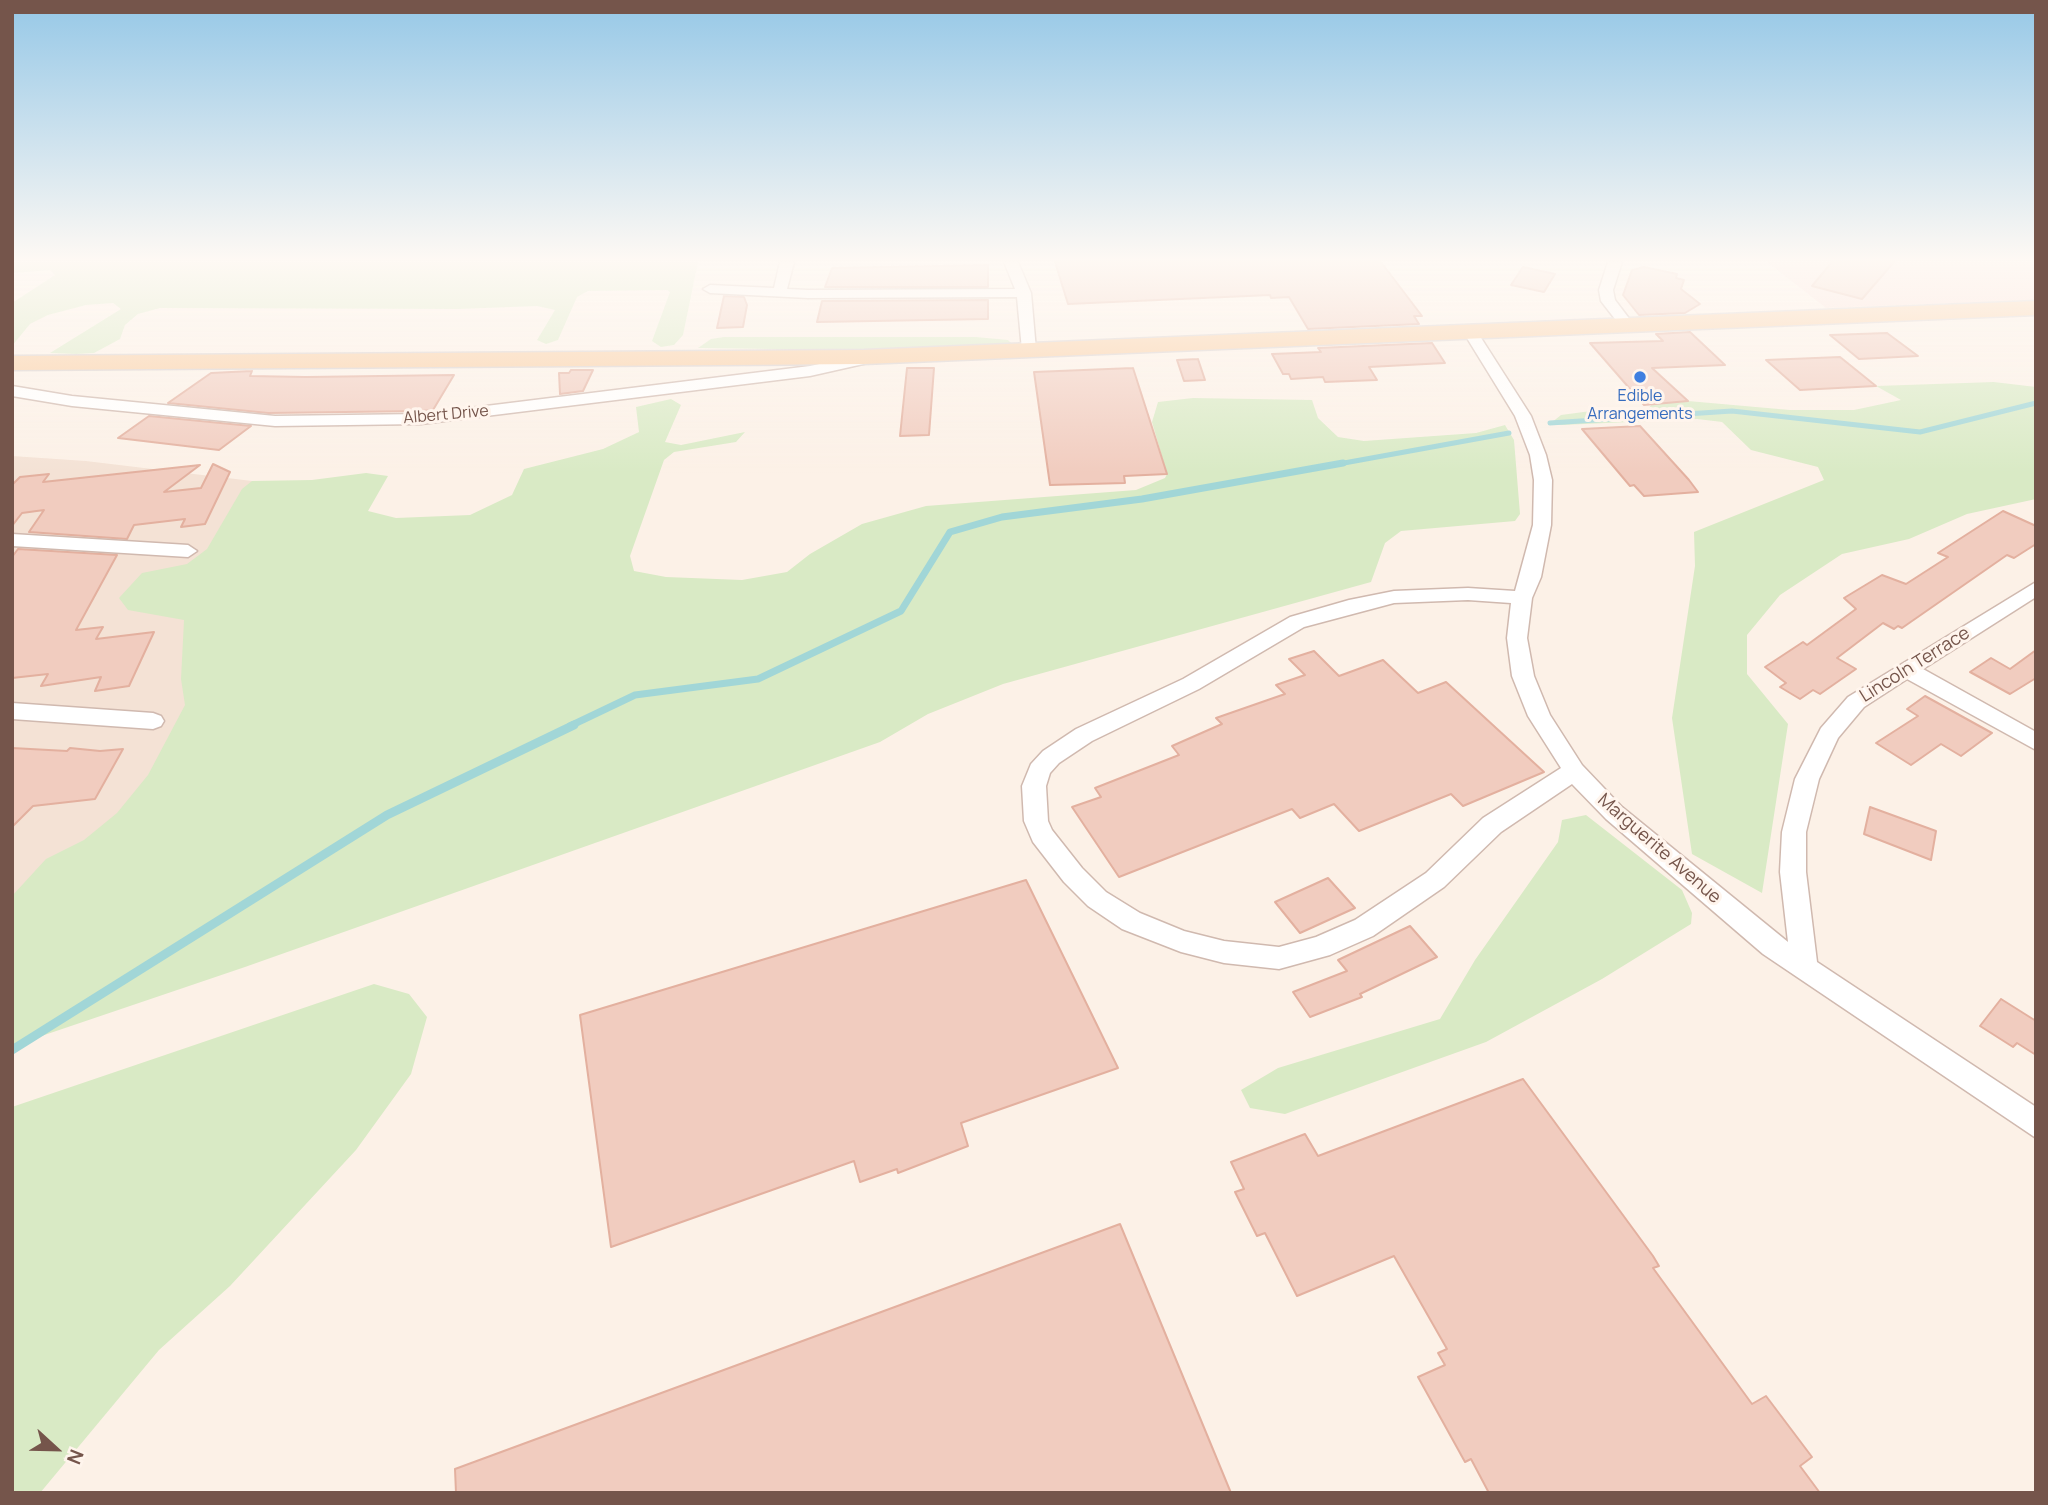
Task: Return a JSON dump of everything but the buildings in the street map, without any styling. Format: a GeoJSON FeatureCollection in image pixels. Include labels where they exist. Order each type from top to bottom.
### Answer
{"type":"FeatureCollection","features":[{"type":"Feature","properties":{"kind":"main road"},"geometry":{"type":"LineString","coordinates":[[12,363],[876,357],[1420,332]]}},
{"type":"Feature","properties":{"kind":"street"},"geometry":{"type":"LineString","coordinates":[[1027,332],[1029,350]]}},
{"type":"Feature","properties":{"kind":"street","name":"Marguerite Avenue"},"geometry":{"type":"LineString","coordinates":[[1470,332],[1523,416],[1538,455],[1543,480],[1542,525],[1531,577],[1522,598],[1517,638],[1523,676],[1539,716],[1574,771],[1614,813],[1772,946],[2036,1125]]}},
{"type":"Feature","properties":{"kind":"street","name":"Albert Drive"},"geometry":{"type":"LineString","coordinates":[[12,391],[72,401],[275,421],[409,420],[810,372],[876,357]]}},
{"type":"Feature","properties":{"kind":"street"},"geometry":{"type":"LineString","coordinates":[[12,540],[188,551]]}},
{"type":"Feature","properties":{"kind":"street","name":"Lincoln Terrace"},"geometry":{"type":"LineString","coordinates":[[1804,967],[1792,859],[1794,832],[1807,779],[1829,734],[1850,706],[2036,589]]}},
{"type":"Feature","properties":{"kind":"street"},"geometry":{"type":"LineString","coordinates":[[1522,598],[1468,594],[1394,597],[1349,606],[1297,622],[1191,684],[1084,735],[1051,757],[1039,770],[1034,786],[1036,821],[1042,835],[1073,875],[1097,899],[1131,920],[1181,941],[1224,953],[1279,958],[1321,947],[1364,928],[1435,880],[1492,825],[1574,771]]}},
{"type":"Feature","properties":{"kind":"street"},"geometry":{"type":"LineString","coordinates":[[1907,670],[2036,742]]}},
{"type":"Feature","properties":{"kind":"street"},"geometry":{"type":"LineString","coordinates":[[12,711],[153,721]]}},
{"type":"Feature","properties":{"kind":"shaded area"},"geometry":{"type":"Polygon","coordinates":[[[12,456],[86,461],[252,481],[221,719],[12,920],[12,456]]]}},
{"type":"Feature","properties":{"kind":"green space"},"geometry":{"type":"Polygon","coordinates":[[[12,332],[23,332],[12,346],[12,332]]]}},
{"type":"Feature","properties":{"kind":"green space"},"geometry":{"type":"Polygon","coordinates":[[[84,332],[122,332],[120,339],[94,353],[50,353],[84,332]]]}},
{"type":"Feature","properties":{"kind":"green space"},"geometry":{"type":"Polygon","coordinates":[[[542,332],[561,332],[558,340],[546,344],[537,340],[542,332]]]}},
{"type":"Feature","properties":{"kind":"green space"},"geometry":{"type":"Polygon","coordinates":[[[655,332],[684,332],[674,345],[661,347],[652,341],[655,332]]]}},
{"type":"Feature","properties":{"kind":"green space"},"geometry":{"type":"Polygon","coordinates":[[[976,337],[1008,340],[1012,344],[849,350],[698,348],[711,339],[976,337]]]}},
{"type":"Feature","properties":{"kind":"green space"},"geometry":{"type":"Polygon","coordinates":[[[1994,382],[2036,387],[2036,499],[1967,514],[1909,539],[1842,554],[1780,595],[1747,635],[1747,674],[1788,724],[1762,893],[1692,854],[1672,718],[1695,566],[1694,532],[1824,480],[1818,467],[1751,450],[1722,422],[1697,419],[1562,425],[1551,423],[1561,415],[1591,411],[1647,410],[1652,404],[1688,401],[1790,410],[1854,410],[1901,400],[1876,386],[1994,382]]]}},
{"type":"Feature","properties":{"kind":"green space"},"geometry":{"type":"Polygon","coordinates":[[[1193,398],[1312,400],[1318,418],[1338,437],[1364,441],[1476,433],[1505,425],[1514,440],[1520,514],[1515,521],[1401,531],[1385,543],[1371,582],[1003,684],[928,714],[880,742],[245,967],[12,1046],[12,896],[46,859],[84,840],[117,813],[148,775],[185,705],[181,679],[184,620],[128,610],[119,598],[142,573],[187,564],[207,549],[242,489],[252,481],[312,480],[366,473],[388,476],[368,511],[396,518],[470,515],[512,495],[524,469],[603,449],[639,432],[636,407],[671,399],[681,405],[665,442],[681,445],[745,432],[736,442],[674,452],[664,460],[630,556],[634,571],[666,577],[742,580],[787,572],[810,554],[862,524],[926,506],[1136,490],[1165,478],[1167,474],[1152,422],[1158,402],[1193,398]]]}},
{"type":"Feature","properties":{"kind":"green space"},"geometry":{"type":"Polygon","coordinates":[[[1586,815],[1682,890],[1692,913],[1691,924],[1602,979],[1486,1042],[1285,1114],[1250,1108],[1241,1090],[1278,1068],[1440,1019],[1475,960],[1558,842],[1562,820],[1586,815]]]}},
{"type":"Feature","properties":{"kind":"green space"},"geometry":{"type":"Polygon","coordinates":[[[374,984],[409,994],[427,1017],[411,1074],[356,1150],[230,1286],[159,1350],[40,1493],[12,1493],[12,1107],[374,984]]]}},
{"type":"Feature","properties":{"kind":"waterway"},"geometry":{"type":"LineString","coordinates":[[1550,423],[1732,411],[1920,432],[2036,403]]}},
{"type":"Feature","properties":{"kind":"waterway"},"geometry":{"type":"LineString","coordinates":[[1333,465],[1509,433]]}},
{"type":"Feature","properties":{"kind":"waterway"},"geometry":{"type":"LineString","coordinates":[[570,726],[635,695],[758,679],[901,611],[950,532],[1002,517],[1142,499],[1343,463]]}},
{"type":"Feature","properties":{"kind":"waterway"},"geometry":{"type":"LineString","coordinates":[[12,1050],[387,815],[574,725]]}},
{"type":"Feature","properties":{"kind":"place","name":"Edible Arrangements"},"geometry":{"type":"Point","coordinates":[1640,377]}}]}
